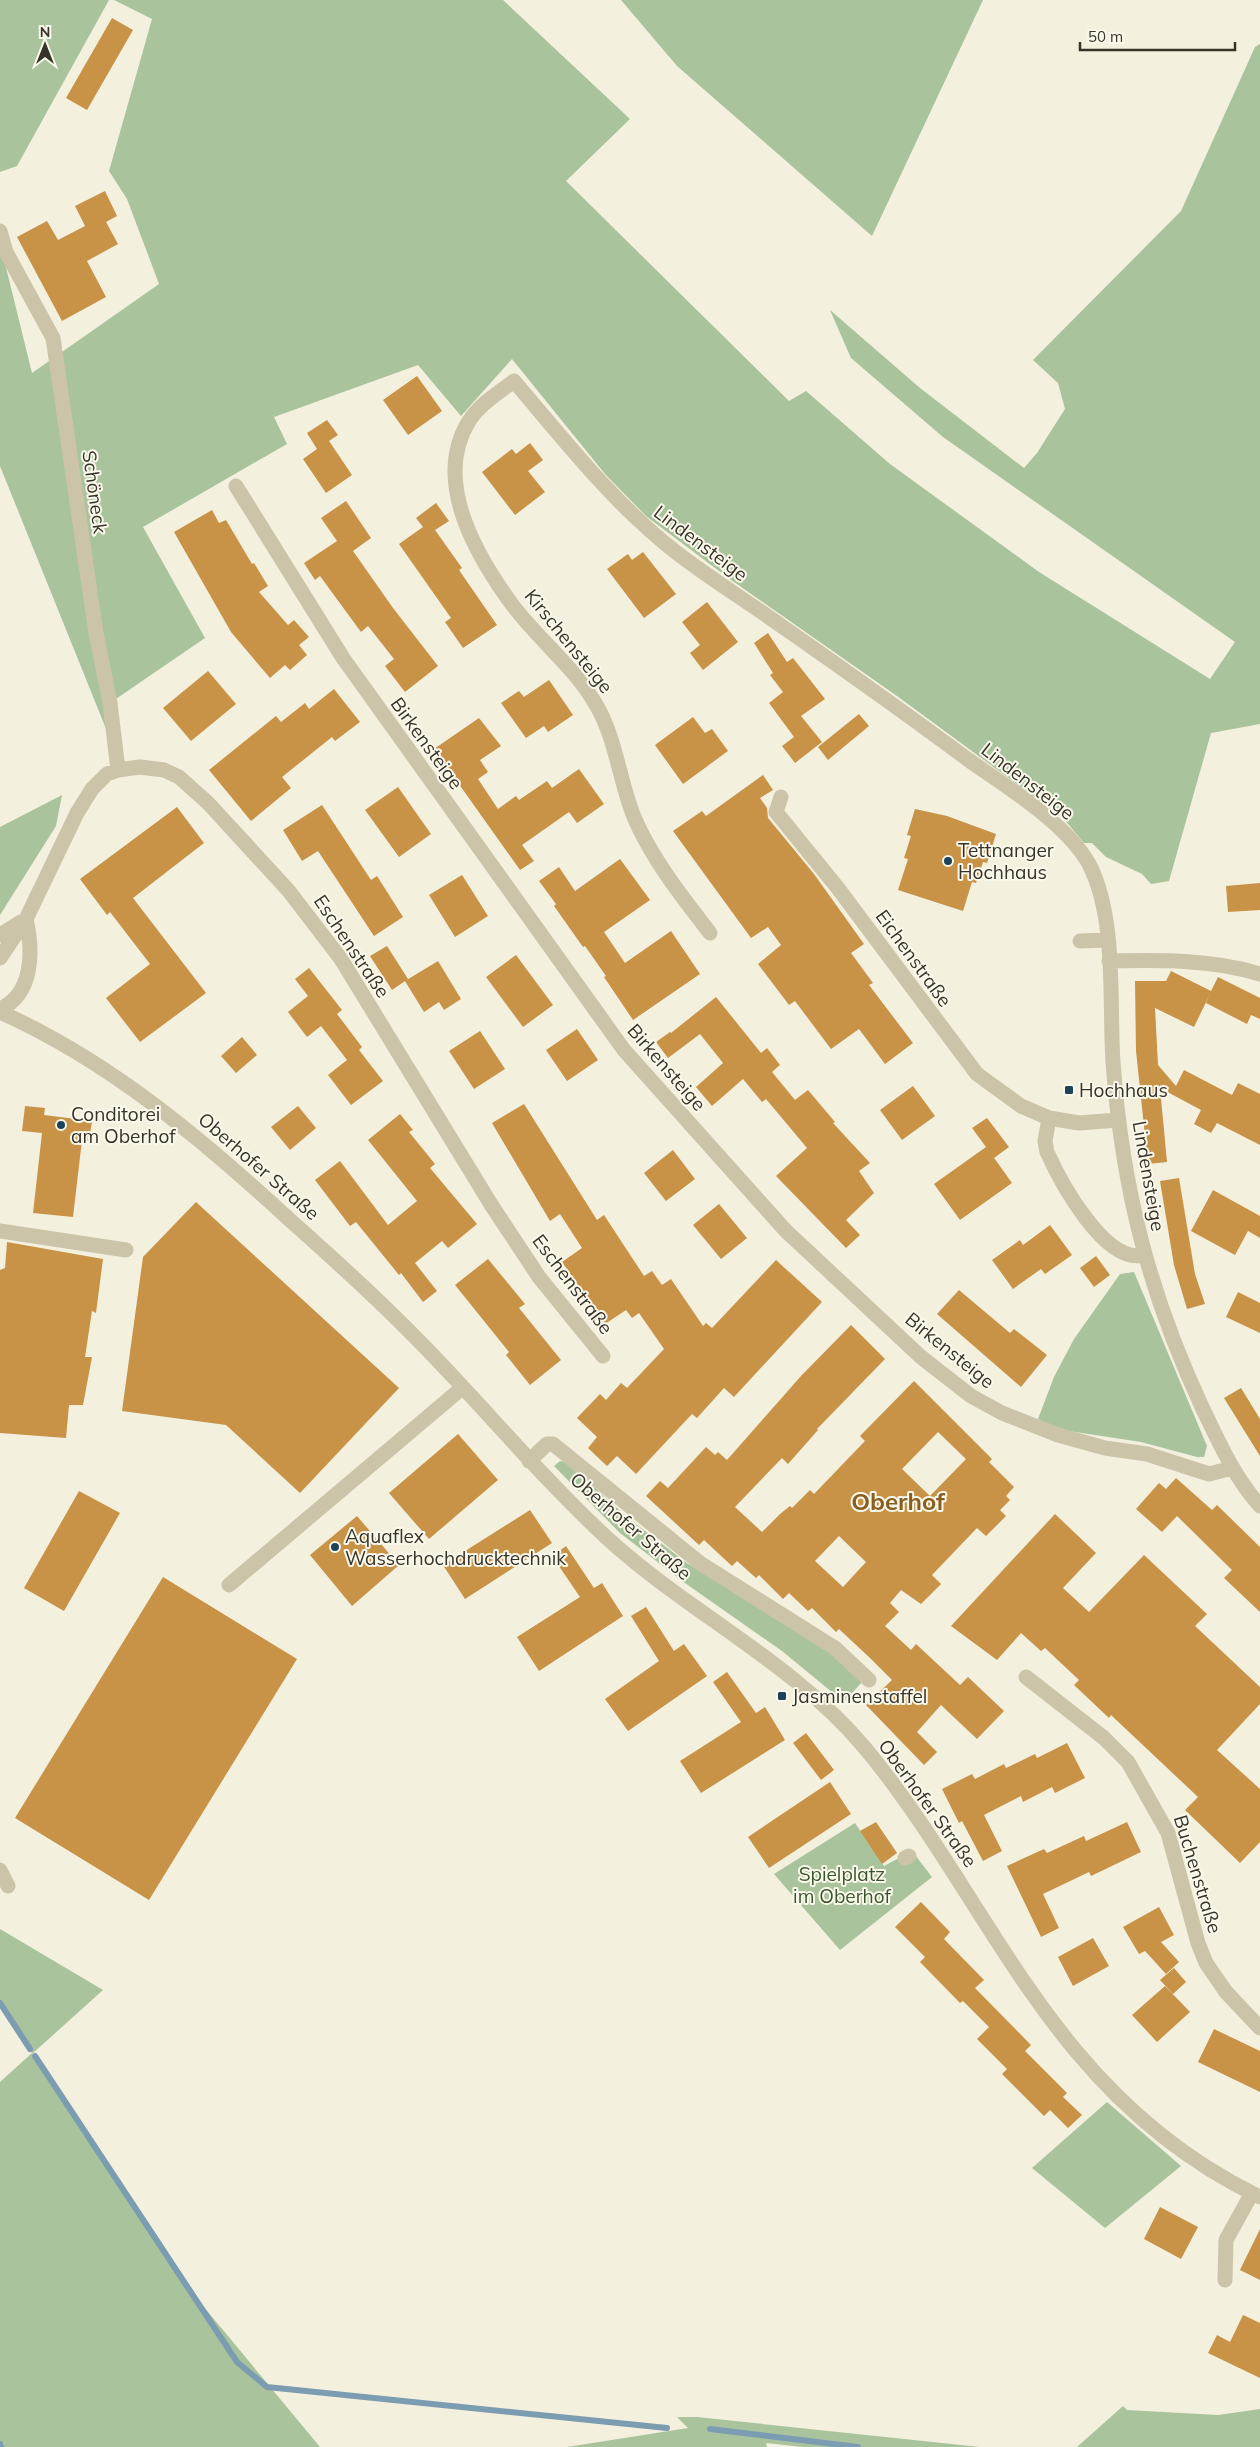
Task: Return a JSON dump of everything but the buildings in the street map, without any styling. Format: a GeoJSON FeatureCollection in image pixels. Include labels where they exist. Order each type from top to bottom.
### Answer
{"type":"FeatureCollection","features":[{"type":"Feature","properties":{"kind":"street","name":"Schöneck"},"geometry":{"type":"LineString","coordinates":[[0,231],[6,252],[53,338],[96,633],[110,703],[118,770]]}},
{"type":"Feature","properties":{"kind":"street","name":"Kirschensteige"},"geometry":{"type":"LineString","coordinates":[[514,381],[488,400],[469,421],[459,446],[456,479],[458,499],[466,526],[508,600],[580,681],[596,703],[607,724],[629,802],[642,834],[680,893],[710,933]]}},
{"type":"Feature","properties":{"kind":"street","name":"Lindensteige"},"geometry":{"type":"LineString","coordinates":[[514,381],[602,486],[642,525],[681,556],[1009,789],[1062,831],[1087,861],[1103,898],[1108,940],[1118,1120],[1126,1174],[1144,1255],[1183,1366],[1232,1468],[1245,1489],[1260,1506]]}},
{"type":"Feature","properties":{"kind":"street","name":"Birkensteige"},"geometry":{"type":"LineString","coordinates":[[236,486],[343,658],[624,1050],[786,1231],[921,1358],[971,1396],[1002,1413],[1058,1435],[1105,1448],[1147,1454],[1208,1474],[1232,1468]]}},
{"type":"Feature","properties":{"kind":"street","name":"Eschenstraße"},"geometry":{"type":"LineString","coordinates":[[0,958],[26,919],[77,813],[92,789],[107,774],[118,770],[140,768],[164,770],[179,777],[208,803],[288,890],[341,959],[492,1206],[539,1278],[603,1356]]}},
{"type":"Feature","properties":{"kind":"street","name":"Eichenstraße"},"geometry":{"type":"LineString","coordinates":[[781,797],[776,812],[837,887],[963,1058],[977,1074],[1020,1106],[1049,1118],[1078,1123],[1118,1120]]}},
{"type":"Feature","properties":{"kind":"street"},"geometry":{"type":"LineString","coordinates":[[0,935],[26,919],[30,937],[29,968],[22,991],[10,1004],[0,1011]]}},
{"type":"Feature","properties":{"kind":"street"},"geometry":{"type":"LineString","coordinates":[[1080,941],[1108,940]]}},
{"type":"Feature","properties":{"kind":"street"},"geometry":{"type":"LineString","coordinates":[[1109,961],[1210,963],[1241,968],[1260,974]]}},
{"type":"Feature","properties":{"kind":"street","name":"Oberhofer Straße"},"geometry":{"type":"LineString","coordinates":[[0,1011],[38,1029],[80,1053],[181,1125],[233,1168],[366,1289],[421,1342],[569,1502],[646,1570],[756,1650],[835,1714],[902,1795],[960,1880],[1012,1963],[1075,2049],[1100,2078],[1169,2140],[1198,2162],[1256,2195]]}},
{"type":"Feature","properties":{"kind":"street"},"geometry":{"type":"LineString","coordinates":[[1049,1118],[1045,1141],[1047,1152],[1083,1214],[1106,1243],[1118,1252],[1136,1257],[1144,1255]]}},
{"type":"Feature","properties":{"kind":"street"},"geometry":{"type":"LineString","coordinates":[[0,1231],[126,1250]]}},
{"type":"Feature","properties":{"kind":"street"},"geometry":{"type":"LineString","coordinates":[[229,1585],[462,1388]]}},
{"type":"Feature","properties":{"kind":"street","name":"Oberhofer Straße"},"geometry":{"type":"LineString","coordinates":[[530,1461],[547,1444],[553,1444],[700,1563],[835,1648],[869,1680]]}},
{"type":"Feature","properties":{"kind":"street","name":"Buchenstraße"},"geometry":{"type":"LineString","coordinates":[[1026,1677],[1104,1738],[1128,1762],[1168,1833],[1198,1943],[1206,1963],[1226,1992],[1260,2028]]}},
{"type":"Feature","properties":{"kind":"street"},"geometry":{"type":"LineString","coordinates":[[0,1870],[8,1886]]}},
{"type":"Feature","properties":{"kind":"street"},"geometry":{"type":"LineString","coordinates":[[1225,2280],[1226,2240],[1256,2195]]}},
{"type":"Feature","properties":{"kind":"green space"},"geometry":{"type":"Polygon","coordinates":[[[0,0],[109,0],[17,166],[0,172],[0,0]]]}},
{"type":"Feature","properties":{"kind":"green space"},"geometry":{"type":"Polygon","coordinates":[[[114,0],[503,0],[630,119],[566,181],[789,401],[806,391],[890,464],[1039,572],[1210,679],[1235,642],[943,437],[851,358],[830,310],[920,388],[1024,468],[1037,453],[1065,409],[1058,383],[1033,360],[1181,211],[1255,47],[1260,44],[1260,724],[1211,733],[1169,881],[1151,884],[1142,874],[1106,857],[1092,843],[1084,843],[1063,818],[897,696],[727,577],[646,516],[605,474],[512,359],[461,416],[418,365],[274,417],[287,444],[143,527],[205,638],[110,703],[117,756],[0,466],[0,243],[32,373],[159,284],[127,199],[109,171],[152,19],[114,0]]]}},
{"type":"Feature","properties":{"kind":"green space"},"geometry":{"type":"Polygon","coordinates":[[[621,0],[983,0],[872,236],[677,66],[621,0]]]}},
{"type":"Feature","properties":{"kind":"green space"},"geometry":{"type":"Polygon","coordinates":[[[62,795],[56,826],[0,915],[0,827],[62,795]]]}},
{"type":"Feature","properties":{"kind":"green space"},"geometry":{"type":"Polygon","coordinates":[[[1134,1272],[1207,1446],[1204,1457],[1197,1457],[1141,1442],[1062,1430],[1038,1419],[1054,1377],[1074,1339],[1120,1274],[1134,1272]]]}},
{"type":"Feature","properties":{"kind":"green space"},"geometry":{"type":"Polygon","coordinates":[[[560,1461],[568,1463],[628,1518],[687,1563],[829,1651],[863,1681],[844,1702],[782,1651],[685,1583],[620,1533],[554,1466],[560,1461]]]}},
{"type":"Feature","properties":{"kind":"green space","name":"Spielplatz im Oberhof"},"geometry":{"type":"Polygon","coordinates":[[[855,1823],[884,1866],[912,1851],[932,1877],[840,1950],[774,1874],[855,1823]]]}},
{"type":"Feature","properties":{"kind":"green space"},"geometry":{"type":"Polygon","coordinates":[[[0,1929],[103,1990],[32,2054],[174,2271],[320,2447],[0,2447],[0,2082],[32,2053],[0,2006],[0,1929]]]}},
{"type":"Feature","properties":{"kind":"green space"},"geometry":{"type":"Polygon","coordinates":[[[1107,2102],[1181,2166],[1105,2228],[1032,2168],[1107,2102]]]}},
{"type":"Feature","properties":{"kind":"green space"},"geometry":{"type":"Polygon","coordinates":[[[1123,2406],[1127,2410],[1218,2415],[1260,2409],[1260,2447],[1077,2447],[1123,2406]]]}},
{"type":"Feature","properties":{"kind":"green space"},"geometry":{"type":"Polygon","coordinates":[[[677,2417],[697,2417],[980,2447],[803,2447],[766,2443],[767,2447],[567,2447],[688,2428],[677,2417]]]}},
{"type":"Feature","properties":{"kind":"waterway"},"geometry":{"type":"LineString","coordinates":[[0,2003],[30,2049]]}},
{"type":"Feature","properties":{"kind":"waterway"},"geometry":{"type":"LineString","coordinates":[[35,2056],[237,2362],[267,2387],[667,2428]]}},
{"type":"Feature","properties":{"kind":"waterway"},"geometry":{"type":"LineString","coordinates":[[710,2429],[858,2447]]}},
{"type":"Feature","properties":{"kind":"place","name":"Tettnanger Hochhaus"},"geometry":{"type":"Point","coordinates":[948,861]}},
{"type":"Feature","properties":{"kind":"place","name":"Hochhaus"},"geometry":{"type":"Point","coordinates":[1069,1090]}},
{"type":"Feature","properties":{"kind":"place","name":"Conditorei am Oberhof"},"geometry":{"type":"Point","coordinates":[61,1125]}},
{"type":"Feature","properties":{"kind":"place","name":"Aquaflex Wasserhochdrucktechnik"},"geometry":{"type":"Point","coordinates":[335,1547]}},
{"type":"Feature","properties":{"kind":"place","name":"Jasminenstaffel"},"geometry":{"type":"Point","coordinates":[782,1696]}},
{"type":"Feature","properties":{"kind":"district","name":"Oberhof"},"geometry":{"type":"Point","coordinates":[898,1502]}}]}
